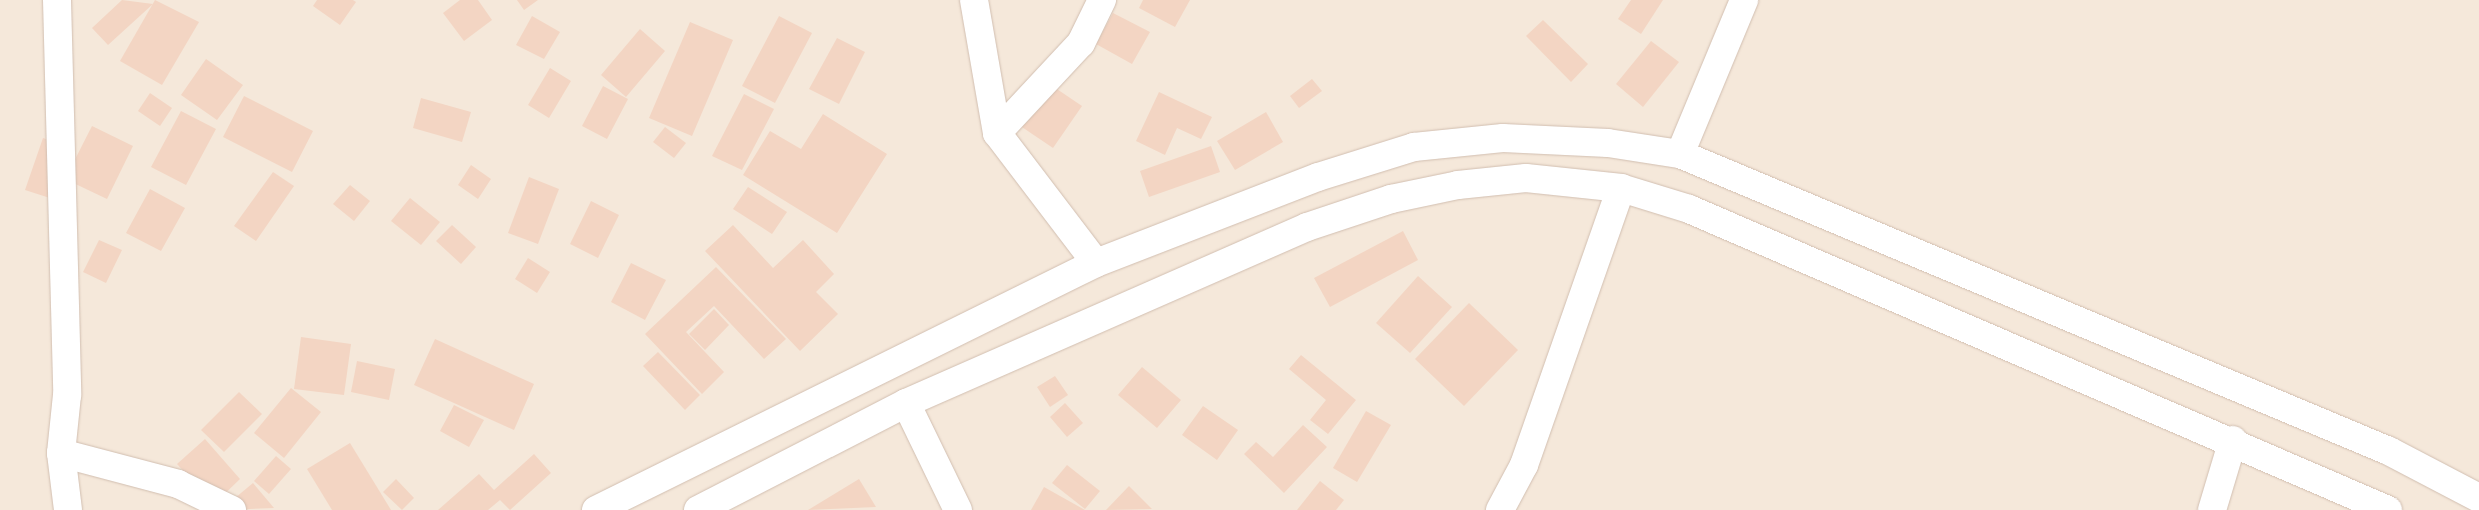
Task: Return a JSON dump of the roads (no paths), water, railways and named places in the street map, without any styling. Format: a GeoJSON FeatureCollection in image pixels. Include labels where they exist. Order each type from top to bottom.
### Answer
{"type":"FeatureCollection","features":[{"type":"Feature","properties":{"kind":"street"},"geometry":{"type":"LineString","coordinates":[[57,0],[66,395],[61,453],[68,510]]}},
{"type":"Feature","properties":{"kind":"street"},"geometry":{"type":"LineString","coordinates":[[974,0],[997,133],[1096,263]]}},
{"type":"Feature","properties":{"kind":"street"},"geometry":{"type":"LineString","coordinates":[[997,133],[1082,43],[1102,0]]}},
{"type":"Feature","properties":{"kind":"street"},"geometry":{"type":"LineString","coordinates":[[1680,154],[1744,0]]}},
{"type":"Feature","properties":{"kind":"street"},"geometry":{"type":"LineString","coordinates":[[596,510],[1096,263],[1318,177],[1414,147],[1504,138],[1608,143],[1680,154],[2371,444],[2479,498]]}},
{"type":"Feature","properties":{"kind":"street"},"geometry":{"type":"LineString","coordinates":[[698,510],[906,403],[1307,227],[1391,199],[1458,185],[1526,178],[1621,188],[1689,209],[2233,440],[2388,510]]}},
{"type":"Feature","properties":{"kind":"street"},"geometry":{"type":"LineString","coordinates":[[1500,510],[1524,465],[1621,188]]}},
{"type":"Feature","properties":{"kind":"street"},"geometry":{"type":"LineString","coordinates":[[906,403],[958,510]]}},
{"type":"Feature","properties":{"kind":"street"},"geometry":{"type":"LineString","coordinates":[[2212,510],[2233,440]]}},
{"type":"Feature","properties":{"kind":"street"},"geometry":{"type":"LineString","coordinates":[[61,453],[178,484],[232,510]]}}]}
